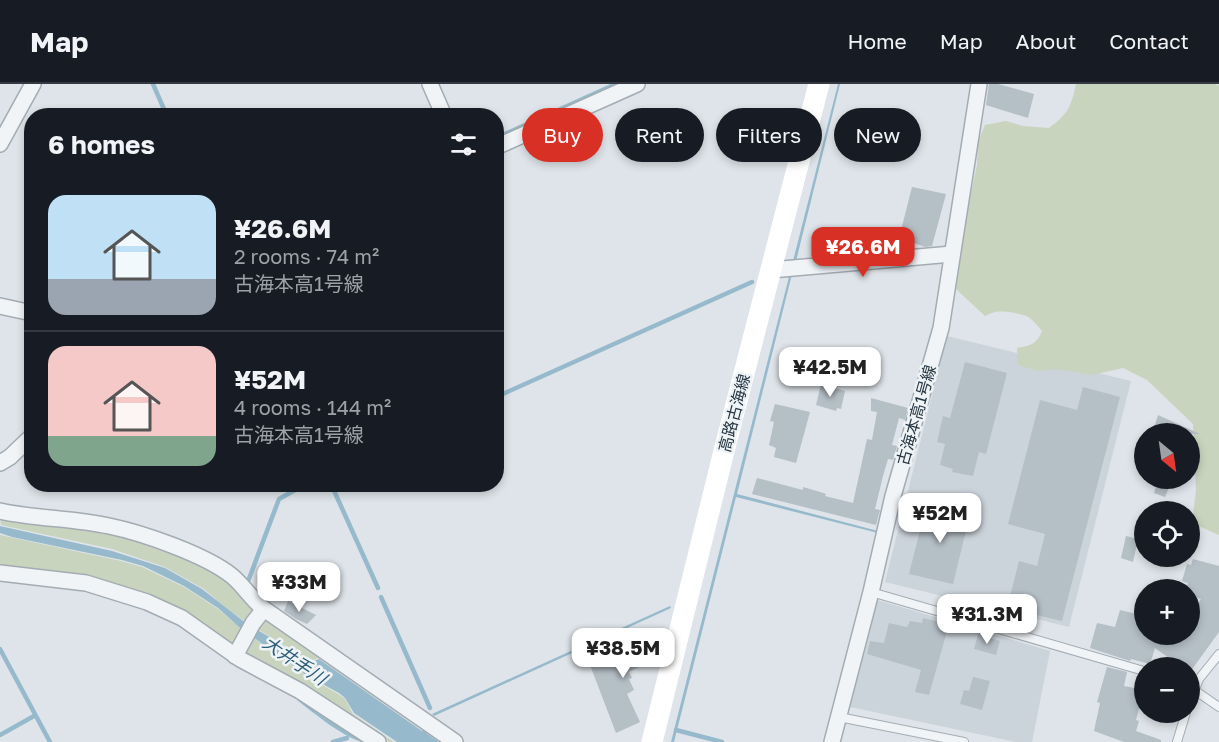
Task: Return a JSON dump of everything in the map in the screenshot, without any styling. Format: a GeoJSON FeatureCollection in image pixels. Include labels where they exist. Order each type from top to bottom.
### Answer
{"type":"FeatureCollection","features":[{"type":"Feature","properties":{"kind":"main road","name":"高路古海線"},"geometry":{"type":"LineString","coordinates":[[652,742],[819,84]]}},
{"type":"Feature","properties":{"kind":"street"},"geometry":{"type":"LineString","coordinates":[[0,144],[33,84]]}},
{"type":"Feature","properties":{"kind":"street"},"geometry":{"type":"LineString","coordinates":[[430,84],[440,108]]}},
{"type":"Feature","properties":{"kind":"street"},"geometry":{"type":"LineString","coordinates":[[504,143],[637,84]]}},
{"type":"Feature","properties":{"kind":"street","name":"古海本高1号線"},"geometry":{"type":"LineString","coordinates":[[832,742],[893,496],[941,328],[979,84]]}},
{"type":"Feature","properties":{"kind":"street"},"geometry":{"type":"LineString","coordinates":[[771,270],[952,254]]}},
{"type":"Feature","properties":{"kind":"street"},"geometry":{"type":"LineString","coordinates":[[0,306],[24,311]]}},
{"type":"Feature","properties":{"kind":"street"},"geometry":{"type":"LineString","coordinates":[[0,463],[24,444]]}},
{"type":"Feature","properties":{"kind":"street"},"geometry":{"type":"LineString","coordinates":[[0,510],[23,516],[109,526],[191,553],[232,576],[264,609],[455,742]]}},
{"type":"Feature","properties":{"kind":"street"},"geometry":{"type":"LineString","coordinates":[[0,573],[86,583],[147,602],[182,618],[235,656],[300,691],[378,742]]}},
{"type":"Feature","properties":{"kind":"street"},"geometry":{"type":"LineString","coordinates":[[235,656],[264,609]]}},
{"type":"Feature","properties":{"kind":"lane"},"geometry":{"type":"LineString","coordinates":[[871,592],[1134,668]]}},
{"type":"Feature","properties":{"kind":"lane"},"geometry":{"type":"LineString","coordinates":[[1200,678],[1219,654]]}},
{"type":"Feature","properties":{"kind":"lane"},"geometry":{"type":"LineString","coordinates":[[1200,694],[1219,707]]}},
{"type":"Feature","properties":{"kind":"lane"},"geometry":{"type":"LineString","coordinates":[[839,717],[964,742]]}},
{"type":"Feature","properties":{"kind":"lane"},"geometry":{"type":"LineString","coordinates":[[1177,742],[1183,723]]}},
{"type":"Feature","properties":{"kind":"shaded area"},"geometry":{"type":"Polygon","coordinates":[[[947,336],[1131,381],[1069,627],[885,582],[947,336]]]}},
{"type":"Feature","properties":{"kind":"shaded area"},"geometry":{"type":"Polygon","coordinates":[[[877,600],[1050,651],[1032,742],[1016,742],[850,707],[877,600]]]}},
{"type":"Feature","properties":{"kind":"green space"},"geometry":{"type":"Polygon","coordinates":[[[1076,84],[1215,84],[1218,86],[1219,84],[1219,535],[1200,527],[1200,501],[1195,501],[1196,489],[1200,489],[1200,423],[1192,423],[1147,380],[1123,368],[1092,375],[1057,369],[1038,371],[1018,365],[1017,348],[1032,344],[1042,331],[1031,319],[1020,314],[994,312],[985,316],[956,289],[977,165],[978,142],[985,125],[1006,121],[1023,126],[1049,128],[1061,118],[1072,99],[1076,84]]]}},
{"type":"Feature","properties":{"kind":"green space"},"geometry":{"type":"Polygon","coordinates":[[[0,515],[109,529],[187,556],[229,579],[259,610],[250,625],[204,589],[165,567],[112,549],[1,525],[0,515]]]}},
{"type":"Feature","properties":{"kind":"green space"},"geometry":{"type":"Polygon","coordinates":[[[0,535],[142,567],[184,587],[218,609],[246,633],[235,649],[183,615],[0,567],[0,535]]]}},
{"type":"Feature","properties":{"kind":"green space"},"geometry":{"type":"Polygon","coordinates":[[[265,615],[449,742],[440,742],[426,733],[427,731],[422,730],[319,658],[311,661],[254,627],[265,615]]]}},
{"type":"Feature","properties":{"kind":"green space"},"geometry":{"type":"Polygon","coordinates":[[[250,635],[306,676],[345,699],[353,714],[394,742],[389,742],[308,689],[242,654],[250,635]]]}},
{"type":"Feature","properties":{"kind":"water"},"geometry":{"type":"Polygon","coordinates":[[[838,84],[840,84],[822,156],[822,147],[838,84]]]}},
{"type":"Feature","properties":{"kind":"water"},"geometry":{"type":"Polygon","coordinates":[[[818,162],[821,162],[795,265],[792,265],[818,162]]]}},
{"type":"Feature","properties":{"kind":"water"},"geometry":{"type":"Polygon","coordinates":[[[791,269],[793,270],[737,494],[878,531],[878,533],[736,497],[674,742],[671,742],[791,269]]]}},
{"type":"Feature","properties":{"kind":"water","name":"大井手川"},"geometry":{"type":"Polygon","coordinates":[[[0,526],[112,551],[165,568],[202,589],[247,624],[312,662],[319,659],[422,731],[424,729],[427,731],[426,733],[439,742],[397,742],[354,713],[339,693],[306,675],[239,627],[218,608],[184,586],[143,566],[122,560],[12,537],[0,533],[0,526]]]}},
{"type":"Feature","properties":{"kind":"water"},"geometry":{"type":"Polygon","coordinates":[[[670,606],[671,608],[434,716],[432,714],[670,606]]]}},
{"type":"Feature","properties":{"kind":"water"},"geometry":{"type":"Polygon","coordinates":[[[299,697],[365,742],[358,741],[330,725],[297,700],[299,697]]]}},
{"type":"Feature","properties":{"kind":"building"},"geometry":{"type":"Polygon","coordinates":[[[989,84],[998,84],[1034,94],[1028,118],[986,105],[989,84]]]}},
{"type":"Feature","properties":{"kind":"building"},"geometry":{"type":"Polygon","coordinates":[[[912,187],[946,194],[932,246],[925,247],[911,242],[910,248],[897,246],[912,187]]]}},
{"type":"Feature","properties":{"kind":"building"},"geometry":{"type":"Polygon","coordinates":[[[965,362],[1007,373],[986,454],[979,452],[973,476],[952,472],[953,469],[940,465],[945,444],[937,442],[943,416],[950,418],[965,362]]]}},
{"type":"Feature","properties":{"kind":"building"},"geometry":{"type":"Polygon","coordinates":[[[821,384],[845,391],[841,409],[837,408],[836,411],[816,405],[821,384]]]}},
{"type":"Feature","properties":{"kind":"building"},"geometry":{"type":"Polygon","coordinates":[[[1083,387],[1120,397],[1062,621],[1011,609],[1015,611],[1011,624],[998,620],[1002,607],[1007,608],[1019,561],[1037,566],[1045,534],[1008,524],[1040,400],[1077,410],[1083,387]]]}},
{"type":"Feature","properties":{"kind":"building"},"geometry":{"type":"Polygon","coordinates":[[[871,398],[908,408],[905,420],[899,418],[892,445],[897,446],[893,460],[888,459],[883,476],[875,509],[880,510],[876,525],[752,494],[757,478],[803,490],[803,487],[826,494],[825,496],[853,503],[867,439],[872,440],[877,412],[871,411],[871,398]]]}},
{"type":"Feature","properties":{"kind":"building"},"geometry":{"type":"Polygon","coordinates":[[[775,404],[810,412],[796,463],[774,457],[776,448],[769,445],[774,422],[770,421],[775,404]]]}},
{"type":"Feature","properties":{"kind":"building"},"geometry":{"type":"Polygon","coordinates":[[[1158,415],[1176,423],[1155,423],[1158,415]]]}},
{"type":"Feature","properties":{"kind":"building"},"geometry":{"type":"Polygon","coordinates":[[[1155,489],[1168,489],[1165,497],[1154,493],[1155,489]]]}},
{"type":"Feature","properties":{"kind":"building"},"geometry":{"type":"Polygon","coordinates":[[[927,503],[970,514],[953,584],[909,574],[927,503]]]}},
{"type":"Feature","properties":{"kind":"building"},"geometry":{"type":"Polygon","coordinates":[[[1126,536],[1134,538],[1133,562],[1121,558],[1126,536]]]}},
{"type":"Feature","properties":{"kind":"building"},"geometry":{"type":"Polygon","coordinates":[[[1200,561],[1219,566],[1219,632],[1200,658],[1168,657],[1155,648],[1152,657],[1134,657],[1134,660],[1130,661],[1090,648],[1097,623],[1115,627],[1120,610],[1134,614],[1134,645],[1200,645],[1200,579],[1183,579],[1186,567],[1200,567],[1200,561]]]}},
{"type":"Feature","properties":{"kind":"building"},"geometry":{"type":"Polygon","coordinates":[[[288,601],[316,615],[307,624],[296,619],[284,611],[288,601]]]}},
{"type":"Feature","properties":{"kind":"building"},"geometry":{"type":"Polygon","coordinates":[[[923,618],[949,624],[929,695],[915,692],[921,670],[867,654],[870,641],[884,643],[889,623],[907,627],[910,621],[922,623],[923,618]]]}},
{"type":"Feature","properties":{"kind":"building"},"geometry":{"type":"Polygon","coordinates":[[[644,628],[659,657],[629,672],[632,678],[629,679],[634,690],[627,694],[640,722],[616,733],[590,665],[635,642],[631,635],[644,628]]]}},
{"type":"Feature","properties":{"kind":"building"},"geometry":{"type":"Polygon","coordinates":[[[978,634],[1000,641],[996,655],[974,649],[978,634]]]}},
{"type":"Feature","properties":{"kind":"building"},"geometry":{"type":"Polygon","coordinates":[[[1107,667],[1127,672],[1124,686],[1134,688],[1134,723],[1138,723],[1136,731],[1161,740],[1161,742],[1124,742],[1094,731],[1100,703],[1097,702],[1107,667]]]}},
{"type":"Feature","properties":{"kind":"building"},"geometry":{"type":"Polygon","coordinates":[[[973,677],[990,681],[982,710],[960,704],[964,690],[969,691],[973,677]]]}},
{"type":"Feature","properties":{"kind":"waterway"},"geometry":{"type":"LineString","coordinates":[[153,84],[164,108]]}},
{"type":"Feature","properties":{"kind":"waterway"},"geometry":{"type":"LineString","coordinates":[[504,134],[616,84]]}},
{"type":"Feature","properties":{"kind":"waterway"},"geometry":{"type":"LineString","coordinates":[[504,393],[752,282]]}},
{"type":"Feature","properties":{"kind":"waterway"},"geometry":{"type":"LineString","coordinates":[[247,584],[279,499],[292,492]]}},
{"type":"Feature","properties":{"kind":"waterway"},"geometry":{"type":"LineString","coordinates":[[335,492],[378,588]]}},
{"type":"Feature","properties":{"kind":"waterway"},"geometry":{"type":"LineString","coordinates":[[381,597],[430,708]]}},
{"type":"Feature","properties":{"kind":"waterway"},"geometry":{"type":"LineString","coordinates":[[0,649],[50,742]]}},
{"type":"Feature","properties":{"kind":"waterway"},"geometry":{"type":"LineString","coordinates":[[0,735],[34,716]]}},
{"type":"Feature","properties":{"kind":"waterway"},"geometry":{"type":"LineString","coordinates":[[676,730],[722,742]]}},
{"type":"Feature","properties":{"kind":"waterway"},"geometry":{"type":"LineString","coordinates":[[333,742],[347,738]]}}]}
